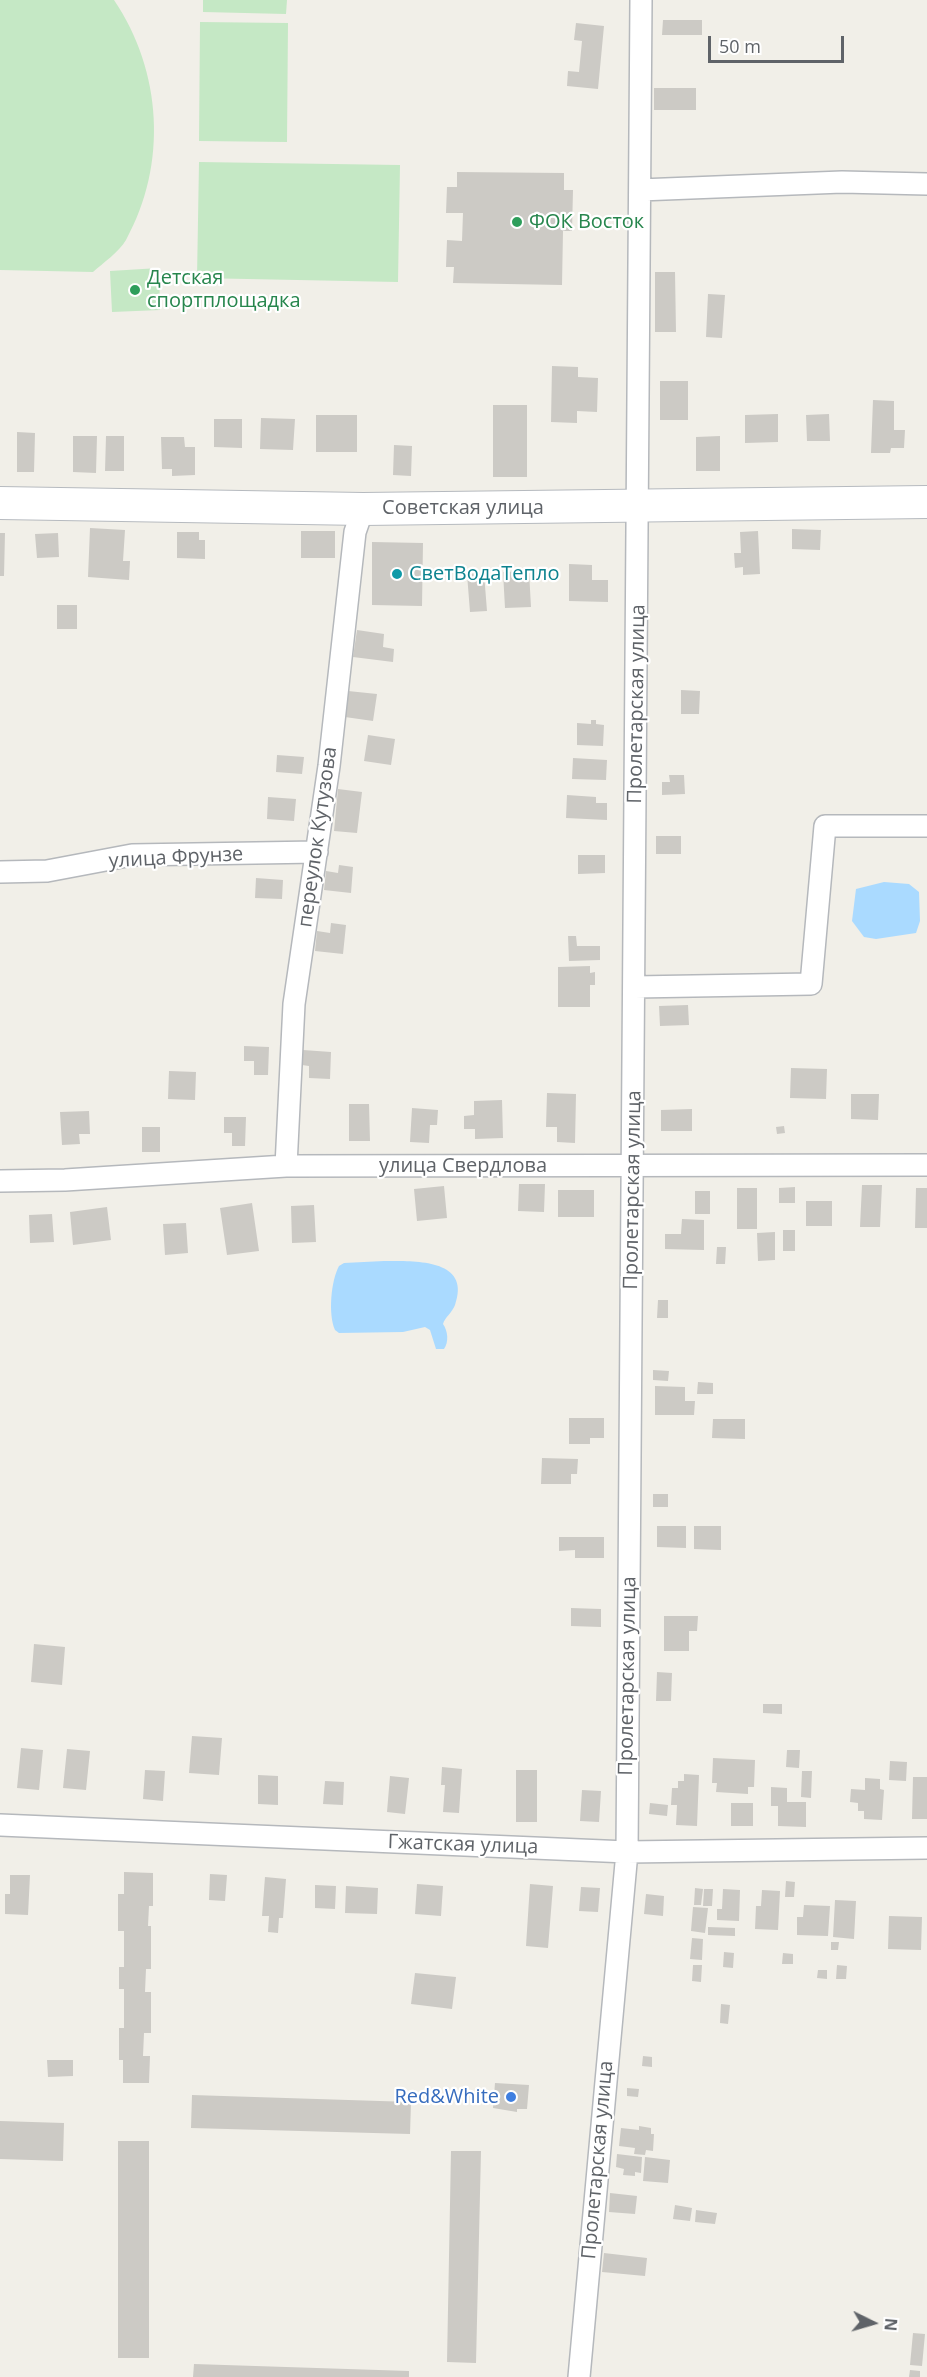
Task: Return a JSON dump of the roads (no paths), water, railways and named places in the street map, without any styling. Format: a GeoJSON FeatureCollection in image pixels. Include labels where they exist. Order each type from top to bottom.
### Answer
{"type":"FeatureCollection","features":[{"type":"Feature","properties":{"kind":"main road","name":"Советская улица"},"geometry":{"type":"LineString","coordinates":[[0,503],[363,509],[927,502]]}},
{"type":"Feature","properties":{"kind":"street","name":"Пролетарская улица"},"geometry":{"type":"LineString","coordinates":[[579,2377],[627,1852],[639,507],[641,0]]}},
{"type":"Feature","properties":{"kind":"street"},"geometry":{"type":"LineString","coordinates":[[640,190],[842,182],[927,184]]}},
{"type":"Feature","properties":{"kind":"street","name":"переулок Кутузова"},"geometry":{"type":"LineString","coordinates":[[286,1167],[294,1004],[329,766],[354,532],[363,509]]}},
{"type":"Feature","properties":{"kind":"street"},"geometry":{"type":"LineString","coordinates":[[635,987],[811,984],[825,826],[927,826]]}},
{"type":"Feature","properties":{"kind":"street","name":"улица Фрунзе"},"geometry":{"type":"LineString","coordinates":[[0,872],[47,871],[132,855],[317,852]]}},
{"type":"Feature","properties":{"kind":"street","name":"улица Свердлова"},"geometry":{"type":"LineString","coordinates":[[0,1181],[65,1180],[286,1167],[927,1165]]}},
{"type":"Feature","properties":{"kind":"street","name":"Гжатская улица"},"geometry":{"type":"LineString","coordinates":[[0,1825],[627,1852],[927,1848]]}},
{"type":"Feature","properties":{"kind":"water"},"geometry":{"type":"Polygon","coordinates":[[[884,882],[909,884],[919,892],[920,921],[916,933],[876,939],[864,937],[852,921],[856,889],[884,882]]]}},
{"type":"Feature","properties":{"kind":"water"},"geometry":{"type":"Polygon","coordinates":[[[410,1261],[437,1265],[448,1270],[455,1278],[458,1290],[455,1305],[443,1324],[447,1336],[444,1349],[436,1349],[430,1330],[425,1327],[403,1332],[339,1333],[335,1330],[331,1298],[339,1266],[344,1263],[410,1261]]]}},
{"type":"Feature","properties":{"kind":"place","name":"ФОК Восток"},"geometry":{"type":"Point","coordinates":[517,222]}},
{"type":"Feature","properties":{"kind":"place","name":"Детская спортплощадка"},"geometry":{"type":"Point","coordinates":[135,290]}},
{"type":"Feature","properties":{"kind":"place","name":"СветВодаТепло"},"geometry":{"type":"Point","coordinates":[397,574]}},
{"type":"Feature","properties":{"kind":"place","name":"Red&White"},"geometry":{"type":"Point","coordinates":[511,2097]}}]}
